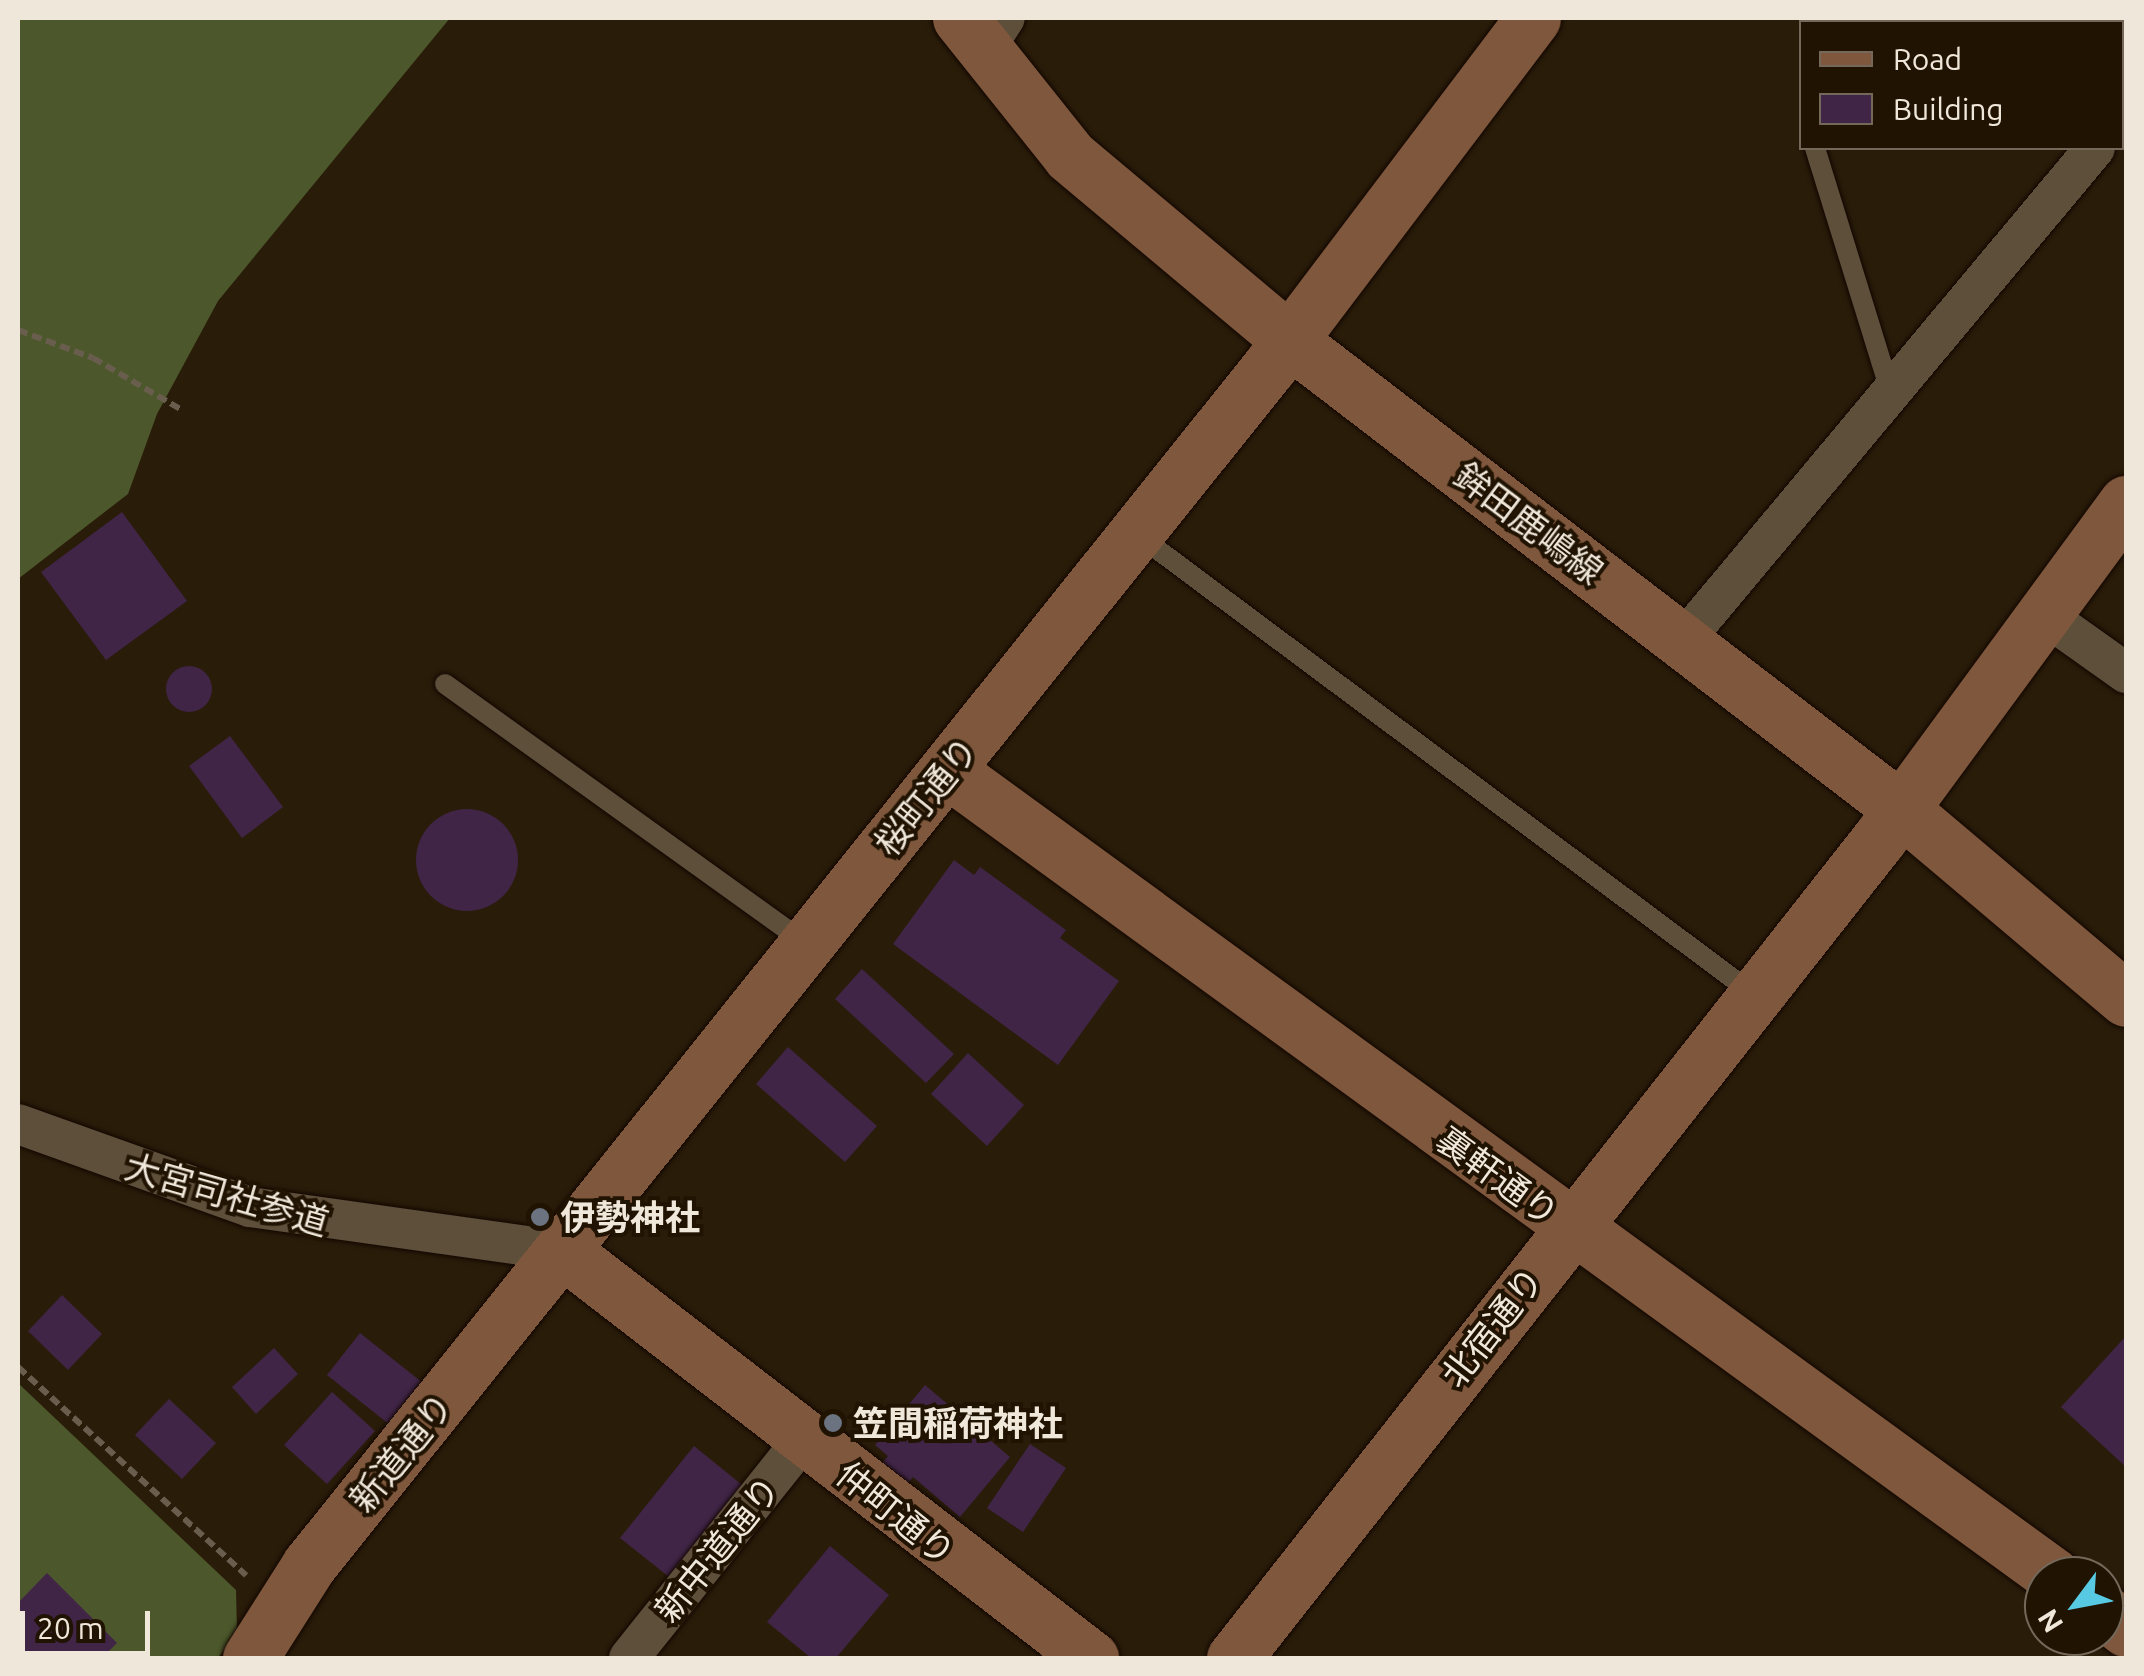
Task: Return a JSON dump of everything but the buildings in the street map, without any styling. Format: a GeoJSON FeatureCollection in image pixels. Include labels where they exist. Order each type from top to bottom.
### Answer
{"type":"FeatureCollection","features":[{"type":"Feature","properties":{"kind":"street","name":"桜町通り"},"geometry":{"type":"LineString","coordinates":[[563,1251],[1290,340],[1534,18]]}},
{"type":"Feature","properties":{"kind":"street","name":"鉾田鹿嶋線"},"geometry":{"type":"LineString","coordinates":[[983,28],[1070,156],[1290,340],[1901,809],[2126,999]]}},
{"type":"Feature","properties":{"kind":"street"},"geometry":{"type":"LineString","coordinates":[[1683,642],[1889,387],[2093,150]]}},
{"type":"Feature","properties":{"kind":"street","name":"北宿通り"},"geometry":{"type":"LineString","coordinates":[[1234,1658],[1901,809],[2126,503]]}},
{"type":"Feature","properties":{"kind":"street"},"geometry":{"type":"LineString","coordinates":[[2044,614],[2126,673]]}},
{"type":"Feature","properties":{"kind":"street","name":"裏軒通り"},"geometry":{"type":"LineString","coordinates":[[947,770],[1569,1228],[2026,1556]]}},
{"type":"Feature","properties":{"kind":"street","name":"大宮司社参道"},"geometry":{"type":"LineString","coordinates":[[18,1124],[250,1207],[563,1251]]}},
{"type":"Feature","properties":{"kind":"street","name":"仲町通り"},"geometry":{"type":"LineString","coordinates":[[563,1251],[1092,1658]]}},
{"type":"Feature","properties":{"kind":"street","name":"新道通り"},"geometry":{"type":"LineString","coordinates":[[250,1658],[280,1606],[563,1251]]}},
{"type":"Feature","properties":{"kind":"street","name":"新中道通り"},"geometry":{"type":"LineString","coordinates":[[629,1658],[804,1439]]}},
{"type":"Feature","properties":{"kind":"lane"},"geometry":{"type":"LineString","coordinates":[[1816,150],[1889,387]]}},
{"type":"Feature","properties":{"kind":"lane"},"geometry":{"type":"LineString","coordinates":[[1136,534],[1755,996]]}},
{"type":"Feature","properties":{"kind":"lane"},"geometry":{"type":"LineString","coordinates":[[445,684],[808,944]]}},
{"type":"Feature","properties":{"kind":"path"},"geometry":{"type":"LineString","coordinates":[[18,330],[94,358],[182,410]]}},
{"type":"Feature","properties":{"kind":"path"},"geometry":{"type":"LineString","coordinates":[[18,1367],[280,1606]]}},
{"type":"Feature","properties":{"kind":"green space"},"geometry":{"type":"Polygon","coordinates":[[[18,18],[450,18],[218,301],[157,414],[128,494],[18,579],[18,18]]]}},
{"type":"Feature","properties":{"kind":"green space"},"geometry":{"type":"Polygon","coordinates":[[[18,1383],[236,1590],[237,1632],[218,1658],[18,1658],[18,1383]]]}},
{"type":"Feature","properties":{"kind":"place","name":"伊勢神社"},"geometry":{"type":"Point","coordinates":[540,1217]}},
{"type":"Feature","properties":{"kind":"place","name":"笠間稲荷神社"},"geometry":{"type":"Point","coordinates":[833,1423]}}]}
